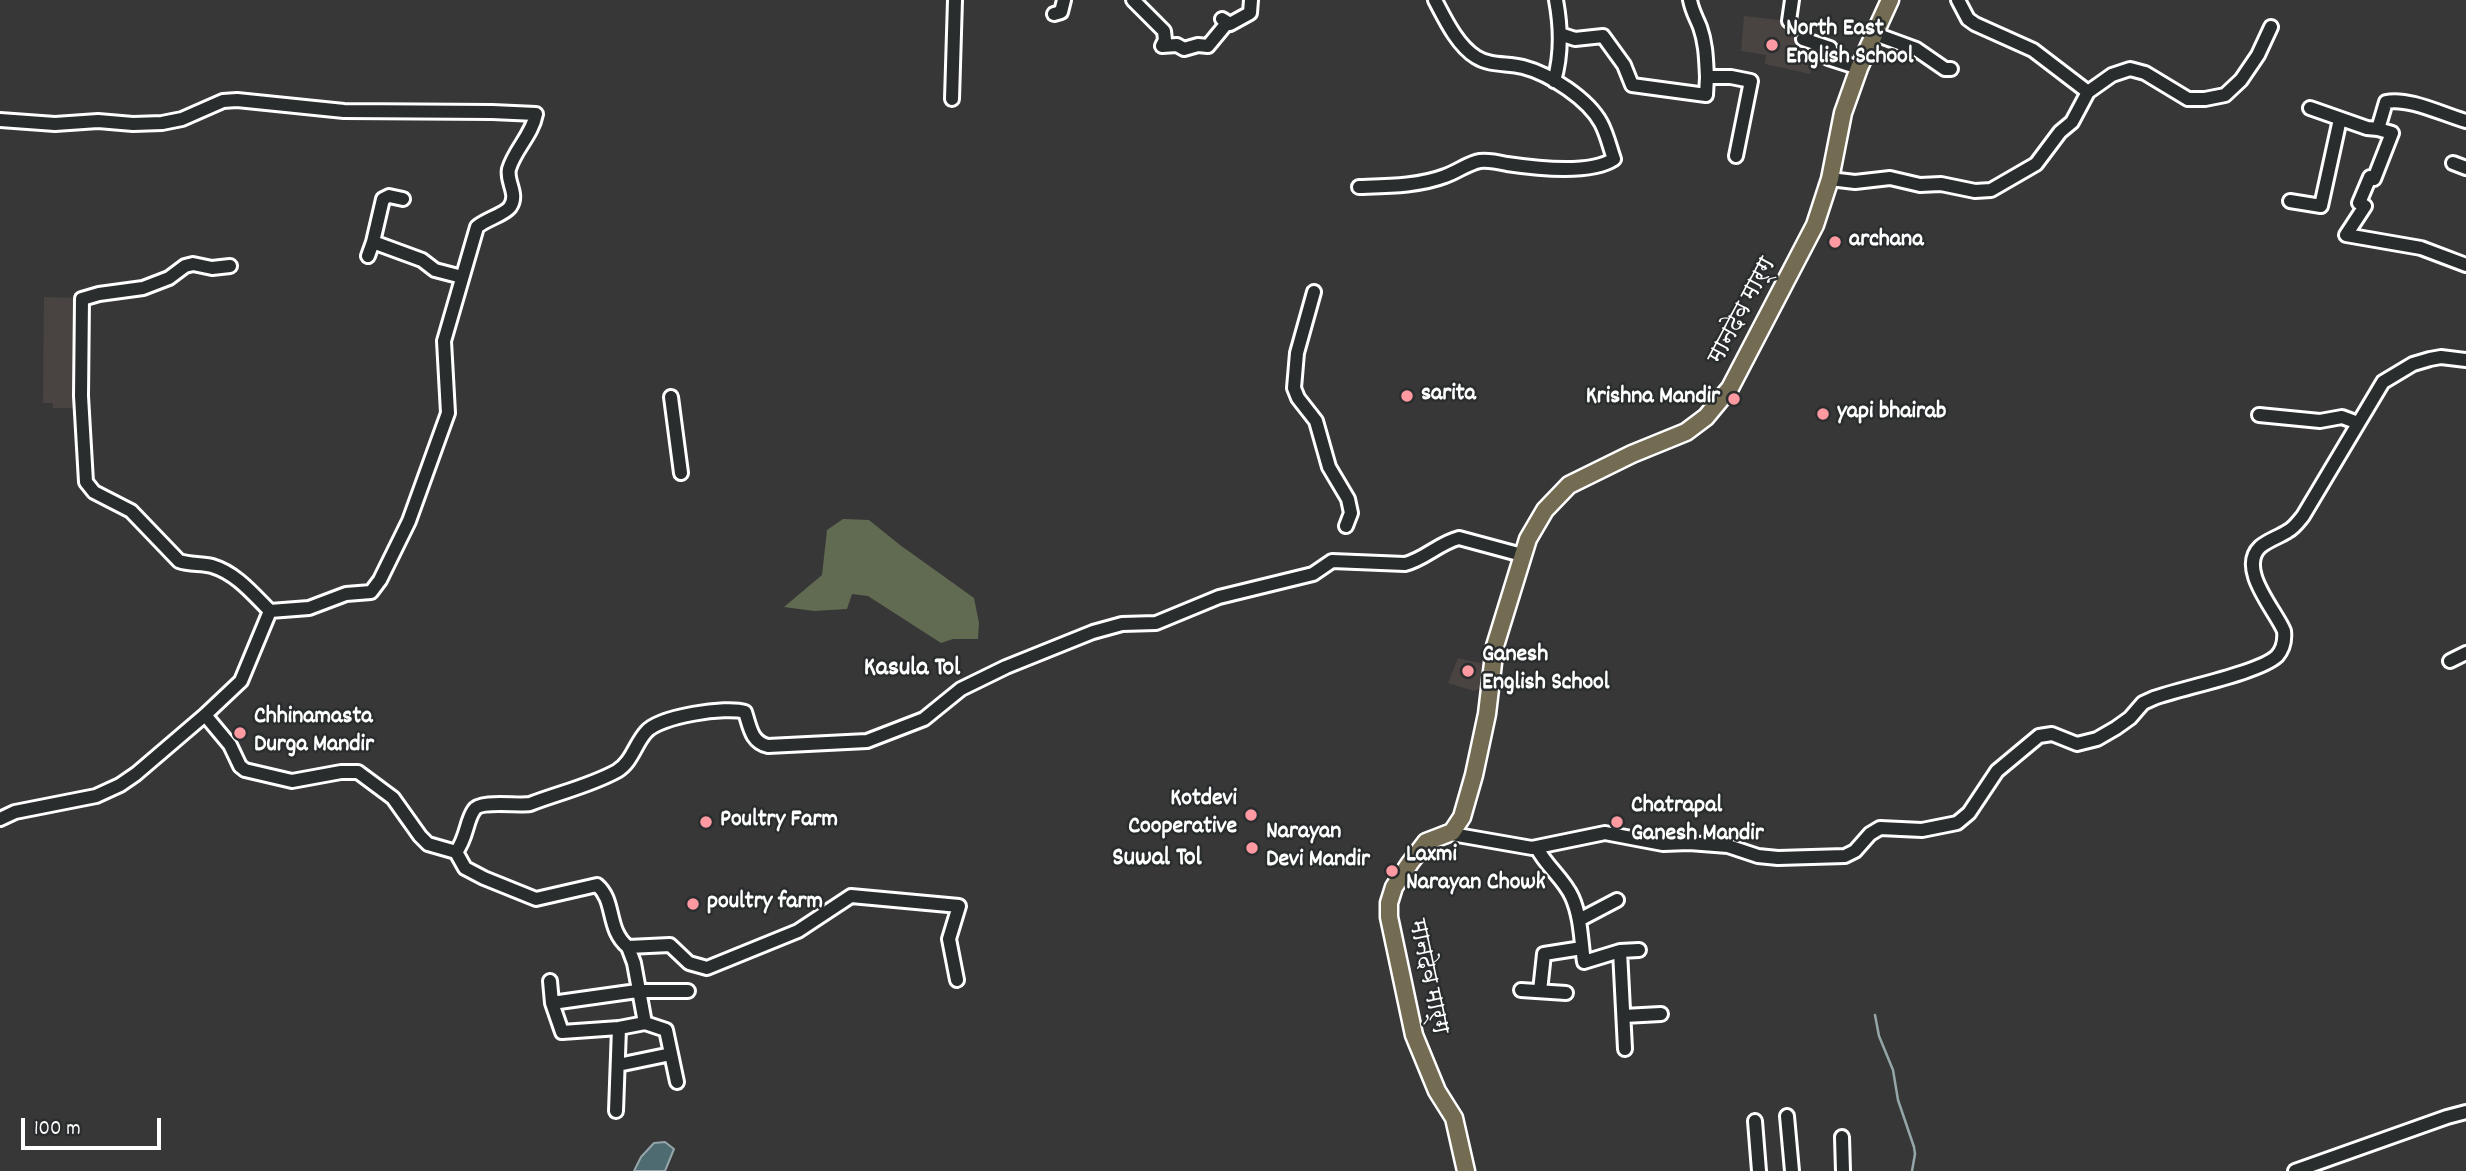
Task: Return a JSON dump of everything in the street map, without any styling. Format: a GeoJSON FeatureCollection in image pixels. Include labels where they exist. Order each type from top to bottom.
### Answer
{"type":"FeatureCollection","features":[{"type":"Feature","properties":{"kind":"main road","name":"मानदेव मार्ग"},"geometry":{"type":"LineString","coordinates":[[1466,1171],[1454,1118],[1437,1091],[1413,1035],[1390,917],[1389,903],[1394,887],[1426,842],[1452,832],[1462,817],[1487,714],[1495,646],[1528,539],[1545,510],[1569,485],[1632,454],[1686,432],[1706,417],[1730,388],[1815,225],[1830,179],[1843,113],[1859,68],[1889,0]]}},
{"type":"Feature","properties":{"kind":"street"},"geometry":{"type":"LineString","coordinates":[[952,99],[955,0]]}},
{"type":"Feature","properties":{"kind":"street"},"geometry":{"type":"LineString","coordinates":[[1054,14],[1061,12],[1064,0]]}},
{"type":"Feature","properties":{"kind":"street"},"geometry":{"type":"LineString","coordinates":[[1133,0],[1164,31],[1166,40],[1162,46],[1184,49],[1198,45],[1208,46],[1224,20],[1230,24],[1250,13],[1251,0]]}},
{"type":"Feature","properties":{"kind":"street"},"geometry":{"type":"LineString","coordinates":[[1359,187],[1397,186],[1427,181],[1444,177],[1478,162],[1580,168],[1614,159],[1601,123],[1582,100],[1554,81],[1524,67],[1491,63],[1475,57],[1459,40],[1435,0]]}},
{"type":"Feature","properties":{"kind":"street"},"geometry":{"type":"LineString","coordinates":[[1554,81],[1560,61],[1556,0]]}},
{"type":"Feature","properties":{"kind":"street"},"geometry":{"type":"LineString","coordinates":[[1560,34],[1575,39],[1603,36],[1624,65],[1632,85],[1706,95],[1707,54],[1690,0]]}},
{"type":"Feature","properties":{"kind":"street"},"geometry":{"type":"LineString","coordinates":[[1789,21],[1792,0]]}},
{"type":"Feature","properties":{"kind":"street"},"geometry":{"type":"LineString","coordinates":[[1958,0],[1968,19],[1975,24],[2033,50],[2088,92]]}},
{"type":"Feature","properties":{"kind":"street"},"geometry":{"type":"LineString","coordinates":[[1830,179],[1855,182],[1890,178],[1920,185],[1941,184],[1975,191],[1991,190],[2036,164],[2060,132],[2075,118],[2088,92],[2112,75],[2130,69],[2145,73],[2188,99],[2225,95],[2241,80],[2258,55],[2271,27]]}},
{"type":"Feature","properties":{"kind":"street"},"geometry":{"type":"LineString","coordinates":[[1875,34],[1916,49],[1945,69],[1951,69]]}},
{"type":"Feature","properties":{"kind":"street"},"geometry":{"type":"LineString","coordinates":[[1803,39],[1830,48],[1828,58],[1859,68]]}},
{"type":"Feature","properties":{"kind":"street"},"geometry":{"type":"LineString","coordinates":[[1707,77],[1731,77],[1751,81],[1736,156]]}},
{"type":"Feature","properties":{"kind":"street"},"geometry":{"type":"LineString","coordinates":[[0,120],[55,124],[98,121],[162,123],[189,116],[223,101],[237,100],[344,111],[492,111],[536,114],[534,123],[517,149],[509,169],[513,201],[504,212],[492,216],[477,227],[444,341],[448,414],[409,521],[380,580],[371,592],[346,594],[309,608],[270,611],[232,576],[210,565],[179,561],[131,511],[94,492],[86,482],[81,396],[82,299],[143,288],[169,278],[185,266],[193,264],[212,268],[230,266]]}},
{"type":"Feature","properties":{"kind":"street"},"geometry":{"type":"LineString","coordinates":[[2378,129],[2386,102],[2392,100],[2466,121]]}},
{"type":"Feature","properties":{"kind":"street"},"geometry":{"type":"LineString","coordinates":[[2310,108],[2392,133],[2374,179],[2370,177],[2359,203],[2365,206],[2346,235],[2421,248],[2466,265]]}},
{"type":"Feature","properties":{"kind":"street"},"geometry":{"type":"LineString","coordinates":[[2290,201],[2321,206],[2340,119]]}},
{"type":"Feature","properties":{"kind":"street"},"geometry":{"type":"LineString","coordinates":[[2453,163],[2466,168]]}},
{"type":"Feature","properties":{"kind":"street"},"geometry":{"type":"LineString","coordinates":[[368,256],[383,199],[389,196],[403,199]]}},
{"type":"Feature","properties":{"kind":"street"},"geometry":{"type":"LineString","coordinates":[[373,242],[422,260],[435,270],[462,278]]}},
{"type":"Feature","properties":{"kind":"street"},"geometry":{"type":"LineString","coordinates":[[1314,292],[1297,353],[1294,388],[1298,398],[1316,421],[1329,467],[1348,499],[1351,513],[1346,526]]}},
{"type":"Feature","properties":{"kind":"street"},"geometry":{"type":"LineString","coordinates":[[1446,834],[1537,848],[1605,833],[1663,844],[1728,846],[1769,858],[1845,856],[1880,828],[1922,830],[1957,823],[1969,813],[1997,771],[2039,736],[2052,734],[2077,744],[2097,739],[2130,719],[2154,698],[2248,669],[2276,657],[2285,641],[2284,631],[2255,578],[2254,560],[2257,550],[2270,540],[2290,531],[2303,516],[2379,387],[2395,373],[2413,364],[2441,357],[2466,360]]}},
{"type":"Feature","properties":{"kind":"street"},"geometry":{"type":"LineString","coordinates":[[671,397],[681,474]]}},
{"type":"Feature","properties":{"kind":"street"},"geometry":{"type":"LineString","coordinates":[[2259,415],[2320,421],[2342,416],[2358,424]]}},
{"type":"Feature","properties":{"kind":"street"},"geometry":{"type":"LineString","coordinates":[[456,852],[464,842],[474,809],[480,805],[530,804],[604,777],[622,767],[646,732],[662,721],[696,713],[737,709],[745,712],[753,738],[768,747],[867,741],[924,719],[961,689],[1006,667],[1093,632],[1122,624],[1156,623],[1219,597],[1313,574],[1328,563],[1405,564],[1414,562],[1450,540],[1459,538],[1522,555]]}},
{"type":"Feature","properties":{"kind":"street"},"geometry":{"type":"LineString","coordinates":[[0,819],[15,812],[96,796],[108,792],[136,774],[240,681],[270,611]]}},
{"type":"Feature","properties":{"kind":"street"},"geometry":{"type":"LineString","coordinates":[[2450,661],[2466,653]]}},
{"type":"Feature","properties":{"kind":"street"},"geometry":{"type":"LineString","coordinates":[[205,715],[245,770],[292,781],[341,772],[358,772],[393,798],[428,844],[456,852],[466,868],[484,878],[536,898],[597,886],[604,891],[618,939],[628,947],[634,963],[645,1023]]}},
{"type":"Feature","properties":{"kind":"street"},"geometry":{"type":"LineString","coordinates":[[1537,848],[1572,896],[1579,920],[1584,962],[1620,951],[1639,950]]}},
{"type":"Feature","properties":{"kind":"street"},"geometry":{"type":"LineString","coordinates":[[628,947],[670,945],[689,963],[708,968],[798,931],[851,896],[959,906],[949,939],[957,980]]}},
{"type":"Feature","properties":{"kind":"street"},"geometry":{"type":"LineString","coordinates":[[1579,920],[1617,900]]}},
{"type":"Feature","properties":{"kind":"street"},"geometry":{"type":"LineString","coordinates":[[1540,991],[1544,954],[1582,948]]}},
{"type":"Feature","properties":{"kind":"street"},"geometry":{"type":"LineString","coordinates":[[1620,951],[1625,1049]]}},
{"type":"Feature","properties":{"kind":"street"},"geometry":{"type":"LineString","coordinates":[[550,981],[552,1003],[562,1032],[619,1028],[645,1023],[666,1030],[677,1082]]}},
{"type":"Feature","properties":{"kind":"street"},"geometry":{"type":"LineString","coordinates":[[552,1003],[637,991],[688,990]]}},
{"type":"Feature","properties":{"kind":"street"},"geometry":{"type":"LineString","coordinates":[[1521,990],[1566,993]]}},
{"type":"Feature","properties":{"kind":"street"},"geometry":{"type":"LineString","coordinates":[[1623,1016],[1661,1014]]}},
{"type":"Feature","properties":{"kind":"street"},"geometry":{"type":"LineString","coordinates":[[617,1111],[619,1028]]}},
{"type":"Feature","properties":{"kind":"street"},"geometry":{"type":"LineString","coordinates":[[618,1065],[671,1054]]}},
{"type":"Feature","properties":{"kind":"street"},"geometry":{"type":"LineString","coordinates":[[2295,1171],[2466,1112]]}},
{"type":"Feature","properties":{"kind":"street"},"geometry":{"type":"LineString","coordinates":[[1787,1116],[1792,1171]]}},
{"type":"Feature","properties":{"kind":"street"},"geometry":{"type":"LineString","coordinates":[[1755,1121],[1759,1171]]}},
{"type":"Feature","properties":{"kind":"street"},"geometry":{"type":"LineString","coordinates":[[1839,1170],[1842,1137]]}},
{"type":"Feature","properties":{"kind":"shaded area","name":"North East English School"},"geometry":{"type":"Polygon","coordinates":[[[1744,16],[1806,23],[1798,62],[1812,66],[1810,74],[1765,64],[1766,55],[1741,51],[1744,16]]]}},
{"type":"Feature","properties":{"kind":"shaded area"},"geometry":{"type":"Polygon","coordinates":[[[44,297],[76,298],[79,403],[74,403],[74,408],[53,408],[53,403],[43,403],[44,297]]]}},
{"type":"Feature","properties":{"kind":"shaded area","name":"Ganesh English School"},"geometry":{"type":"Polygon","coordinates":[[[1458,658],[1483,664],[1480,688],[1474,691],[1448,683],[1458,658]]]}},
{"type":"Feature","properties":{"kind":"green space"},"geometry":{"type":"Polygon","coordinates":[[[843,519],[869,520],[974,598],[979,623],[978,639],[953,639],[941,643],[868,596],[852,594],[847,609],[814,611],[784,607],[822,575],[827,530],[843,519]]]}},
{"type":"Feature","properties":{"kind":"water"},"geometry":{"type":"Polygon","coordinates":[[[665,1142],[674,1149],[665,1171],[634,1171],[641,1157],[654,1143],[665,1142]]]}},
{"type":"Feature","properties":{"kind":"waterway"},"geometry":{"type":"LineString","coordinates":[[1875,1015],[1879,1036],[1893,1070],[1898,1100],[1914,1147],[1912,1171]]}},
{"type":"Feature","properties":{"kind":"place","name":"North East English School"},"geometry":{"type":"Point","coordinates":[1772,45]}},
{"type":"Feature","properties":{"kind":"place","name":"archana"},"geometry":{"type":"Point","coordinates":[1835,242]}},
{"type":"Feature","properties":{"kind":"place","name":"sarita"},"geometry":{"type":"Point","coordinates":[1407,396]}},
{"type":"Feature","properties":{"kind":"place","name":"Krishna Mandir"},"geometry":{"type":"Point","coordinates":[1734,399]}},
{"type":"Feature","properties":{"kind":"place","name":"yapi bhairab"},"geometry":{"type":"Point","coordinates":[1823,414]}},
{"type":"Feature","properties":{"kind":"place","name":"Ganesh English School"},"geometry":{"type":"Point","coordinates":[1468,671]}},
{"type":"Feature","properties":{"kind":"place","name":"Chhinamasta Durga Mandir"},"geometry":{"type":"Point","coordinates":[240,733]}},
{"type":"Feature","properties":{"kind":"place","name":"Kotdevi Cooperative"},"geometry":{"type":"Point","coordinates":[1251,815]}},
{"type":"Feature","properties":{"kind":"place","name":"Poultry Farm"},"geometry":{"type":"Point","coordinates":[706,822]}},
{"type":"Feature","properties":{"kind":"place","name":"Chatrapal Ganesh Mandir"},"geometry":{"type":"Point","coordinates":[1617,822]}},
{"type":"Feature","properties":{"kind":"place","name":"Narayan Devi Mandir"},"geometry":{"type":"Point","coordinates":[1252,848]}},
{"type":"Feature","properties":{"kind":"place","name":"Laxmi Narayan Chowk"},"geometry":{"type":"Point","coordinates":[1392,871]}},
{"type":"Feature","properties":{"kind":"place","name":"poultry farm"},"geometry":{"type":"Point","coordinates":[693,904]}},
{"type":"Feature","properties":{"kind":"district","name":"Kasula Tol"},"geometry":{"type":"Point","coordinates":[912,670]}},
{"type":"Feature","properties":{"kind":"district","name":"Suwal Tol"},"geometry":{"type":"Point","coordinates":[1157,860]}}]}
